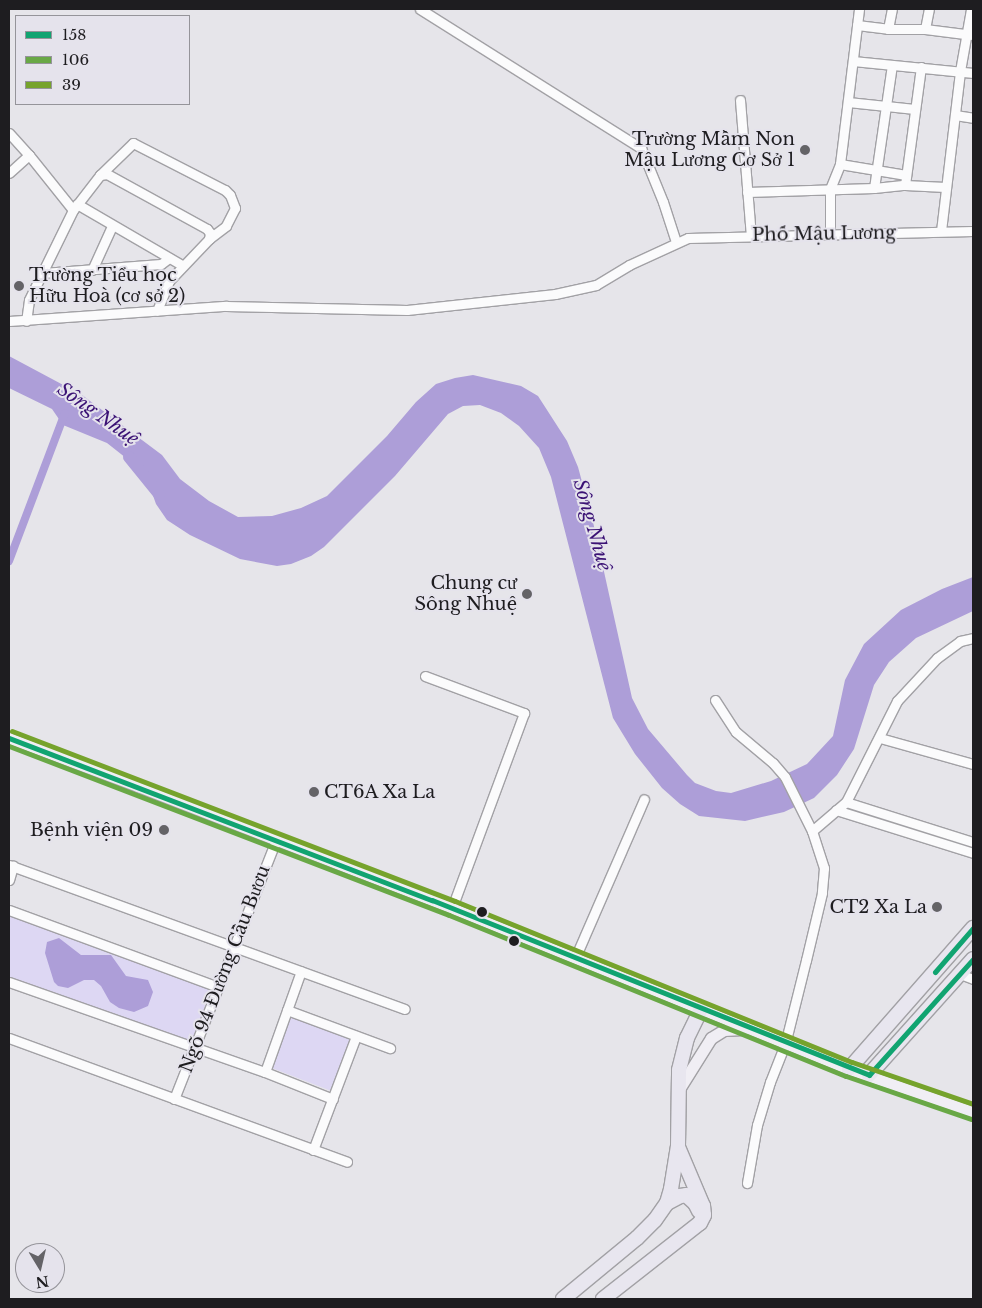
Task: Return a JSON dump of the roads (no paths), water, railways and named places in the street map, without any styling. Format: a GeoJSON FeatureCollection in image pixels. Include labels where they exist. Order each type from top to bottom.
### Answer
{"type":"FeatureCollection","features":[{"type":"Feature","properties":{"kind":"highway"},"geometry":{"type":"LineString","coordinates":[[849,1069],[973,928]]}},
{"type":"Feature","properties":{"kind":"highway"},"geometry":{"type":"LineString","coordinates":[[869,1075],[967,976],[973,959]]}},
{"type":"Feature","properties":{"kind":"highway"},"geometry":{"type":"LineString","coordinates":[[563,1299],[642,1233],[667,1203],[672,1189],[678,1146],[679,1070],[687,1038],[701,1009]]}},
{"type":"Feature","properties":{"kind":"highway"},"geometry":{"type":"LineString","coordinates":[[603,1299],[702,1219],[703,1206],[678,1146]]}},
{"type":"Feature","properties":{"kind":"highway"},"geometry":{"type":"LineString","coordinates":[[667,1203],[686,1195],[695,1203],[702,1219]]}},
{"type":"Feature","properties":{"kind":"main road"},"geometry":{"type":"LineString","coordinates":[[9,738],[452,908],[849,1069],[973,1112]]}},
{"type":"Feature","properties":{"kind":"main road"},"geometry":{"type":"LineString","coordinates":[[679,1090],[703,1047],[716,1033],[730,1028],[750,1030]]}},
{"type":"Feature","properties":{"kind":"street"},"geometry":{"type":"LineString","coordinates":[[420,9],[641,148],[663,202],[676,242]]}},
{"type":"Feature","properties":{"kind":"street"},"geometry":{"type":"LineString","coordinates":[[830,234],[830,189],[840,164],[859,9]]}},
{"type":"Feature","properties":{"kind":"street"},"geometry":{"type":"LineString","coordinates":[[888,29],[892,9]]}},
{"type":"Feature","properties":{"kind":"street"},"geometry":{"type":"LineString","coordinates":[[926,29],[929,9]]}},
{"type":"Feature","properties":{"kind":"street"},"geometry":{"type":"LineString","coordinates":[[941,231],[960,71],[970,35],[971,9]]}},
{"type":"Feature","properties":{"kind":"street"},"geometry":{"type":"LineString","coordinates":[[858,25],[888,29],[926,29],[970,35]]}},
{"type":"Feature","properties":{"kind":"street"},"geometry":{"type":"LineString","coordinates":[[853,61],[973,73]]}},
{"type":"Feature","properties":{"kind":"street"},"geometry":{"type":"LineString","coordinates":[[874,188],[892,64]]}},
{"type":"Feature","properties":{"kind":"street"},"geometry":{"type":"LineString","coordinates":[[905,185],[921,67]]}},
{"type":"Feature","properties":{"kind":"street"},"geometry":{"type":"LineString","coordinates":[[740,100],[751,236]]}},
{"type":"Feature","properties":{"kind":"street"},"geometry":{"type":"LineString","coordinates":[[848,102],[915,109]]}},
{"type":"Feature","properties":{"kind":"street"},"geometry":{"type":"LineString","coordinates":[[955,115],[973,118]]}},
{"type":"Feature","properties":{"kind":"street"},"geometry":{"type":"LineString","coordinates":[[9,133],[75,207],[182,265]]}},
{"type":"Feature","properties":{"kind":"street"},"geometry":{"type":"LineString","coordinates":[[26,322],[29,300],[75,207],[100,175],[129,145],[137,144],[225,190],[230,195],[235,208],[226,226],[209,239],[182,265],[165,289],[157,311]]}},
{"type":"Feature","properties":{"kind":"street"},"geometry":{"type":"LineString","coordinates":[[9,173],[29,155]]}},
{"type":"Feature","properties":{"kind":"street"},"geometry":{"type":"LineString","coordinates":[[840,164],[906,175]]}},
{"type":"Feature","properties":{"kind":"street"},"geometry":{"type":"LineString","coordinates":[[100,175],[110,175],[207,229],[210,233],[209,239]]}},
{"type":"Feature","properties":{"kind":"street"},"geometry":{"type":"LineString","coordinates":[[747,192],[874,188],[905,185],[945,187]]}},
{"type":"Feature","properties":{"kind":"street"},"geometry":{"type":"LineString","coordinates":[[92,270],[112,226]]}},
{"type":"Feature","properties":{"kind":"street","name":"Phố Mậu Lương"},"geometry":{"type":"LineString","coordinates":[[9,321],[26,322],[226,306],[407,310],[555,294],[596,285],[629,265],[688,238],[973,231]]}},
{"type":"Feature","properties":{"kind":"street"},"geometry":{"type":"LineString","coordinates":[[43,274],[160,264],[169,258]]}},
{"type":"Feature","properties":{"kind":"street"},"geometry":{"type":"LineString","coordinates":[[812,831],[846,802],[880,738],[897,701],[937,658],[960,641],[973,638]]}},
{"type":"Feature","properties":{"kind":"street"},"geometry":{"type":"LineString","coordinates":[[425,676],[524,713],[452,908]]}},
{"type":"Feature","properties":{"kind":"street"},"geometry":{"type":"LineString","coordinates":[[715,700],[736,732],[774,763],[785,777],[812,831],[824,868],[822,894],[785,1044],[770,1082],[757,1126],[747,1183]]}},
{"type":"Feature","properties":{"kind":"street"},"geometry":{"type":"LineString","coordinates":[[880,738],[973,764]]}},
{"type":"Feature","properties":{"kind":"street"},"geometry":{"type":"LineString","coordinates":[[575,958],[644,799]]}},
{"type":"Feature","properties":{"kind":"street"},"geometry":{"type":"LineString","coordinates":[[846,802],[973,842]]}},
{"type":"Feature","properties":{"kind":"street"},"geometry":{"type":"LineString","coordinates":[[836,810],[973,853]]}},
{"type":"Feature","properties":{"kind":"street","name":"Ngõ 94 Đường Cầu Bươu"},"geometry":{"type":"LineString","coordinates":[[174,1099],[276,840]]}},
{"type":"Feature","properties":{"kind":"street"},"geometry":{"type":"LineString","coordinates":[[9,880],[11,866],[404,1009]]}},
{"type":"Feature","properties":{"kind":"street"},"geometry":{"type":"LineString","coordinates":[[9,910],[218,987]]}},
{"type":"Feature","properties":{"kind":"street"},"geometry":{"type":"LineString","coordinates":[[264,1072],[301,971]]}},
{"type":"Feature","properties":{"kind":"street"},"geometry":{"type":"LineString","coordinates":[[9,982],[333,1098]]}},
{"type":"Feature","properties":{"kind":"street"},"geometry":{"type":"LineString","coordinates":[[287,1010],[390,1048]]}},
{"type":"Feature","properties":{"kind":"street"},"geometry":{"type":"LineString","coordinates":[[313,1150],[356,1036]]}},
{"type":"Feature","properties":{"kind":"street"},"geometry":{"type":"LineString","coordinates":[[9,1038],[348,1162]]}},
{"type":"Feature","properties":{"kind":"water"},"geometry":{"type":"Polygon","coordinates":[[[9,356],[82,395],[162,455],[180,479],[209,501],[238,517],[272,516],[301,508],[327,496],[387,436],[416,402],[436,384],[473,375],[521,386],[538,396],[567,441],[578,467],[593,522],[632,698],[648,729],[687,775],[695,783],[716,791],[731,793],[771,781],[807,764],[833,736],[845,680],[864,644],[901,610],[942,589],[973,577],[973,611],[916,638],[889,662],[874,685],[854,749],[837,775],[814,798],[784,812],[745,821],[699,816],[680,804],[662,788],[635,754],[613,718],[551,477],[539,448],[519,426],[501,413],[480,405],[463,406],[448,414],[395,476],[324,547],[311,556],[291,564],[277,566],[240,559],[190,535],[167,520],[156,504],[145,473],[107,443],[63,425],[52,409],[9,388],[9,356]]]}},
{"type":"Feature","properties":{"kind":"water"},"geometry":{"type":"Polygon","coordinates":[[[59,938],[81,955],[111,955],[126,976],[148,980],[153,992],[148,1006],[134,1012],[119,1008],[110,1002],[101,986],[94,980],[84,980],[68,988],[58,986],[54,982],[45,953],[47,942],[59,938]]]}},
{"type":"Feature","properties":{"kind":"waterway"},"geometry":{"type":"LineString","coordinates":[[9,561],[65,413]]}},
{"type":"Feature","properties":{"kind":"waterway","name":"Sông Nhuệ"},"geometry":{"type":"LineString","coordinates":[[129,457],[159,494]]}},
{"type":"Feature","properties":{"kind":"place","name":"Trường Mầm Non Mậu Lương Cơ Sở 1"},"geometry":{"type":"Point","coordinates":[805,150]}},
{"type":"Feature","properties":{"kind":"place","name":"Trường Tiểu học Hữu Hoà (cơ sở 2)"},"geometry":{"type":"Point","coordinates":[19,286]}},
{"type":"Feature","properties":{"kind":"place","name":"Chung cư Sông Nhuệ"},"geometry":{"type":"Point","coordinates":[527,594]}},
{"type":"Feature","properties":{"kind":"place","name":"CT6A Xa La"},"geometry":{"type":"Point","coordinates":[314,792]}},
{"type":"Feature","properties":{"kind":"place","name":"Bệnh viện 09"},"geometry":{"type":"Point","coordinates":[164,830]}},
{"type":"Feature","properties":{"kind":"place","name":"CT2 Xa La"},"geometry":{"type":"Point","coordinates":[937,907]}}]}
